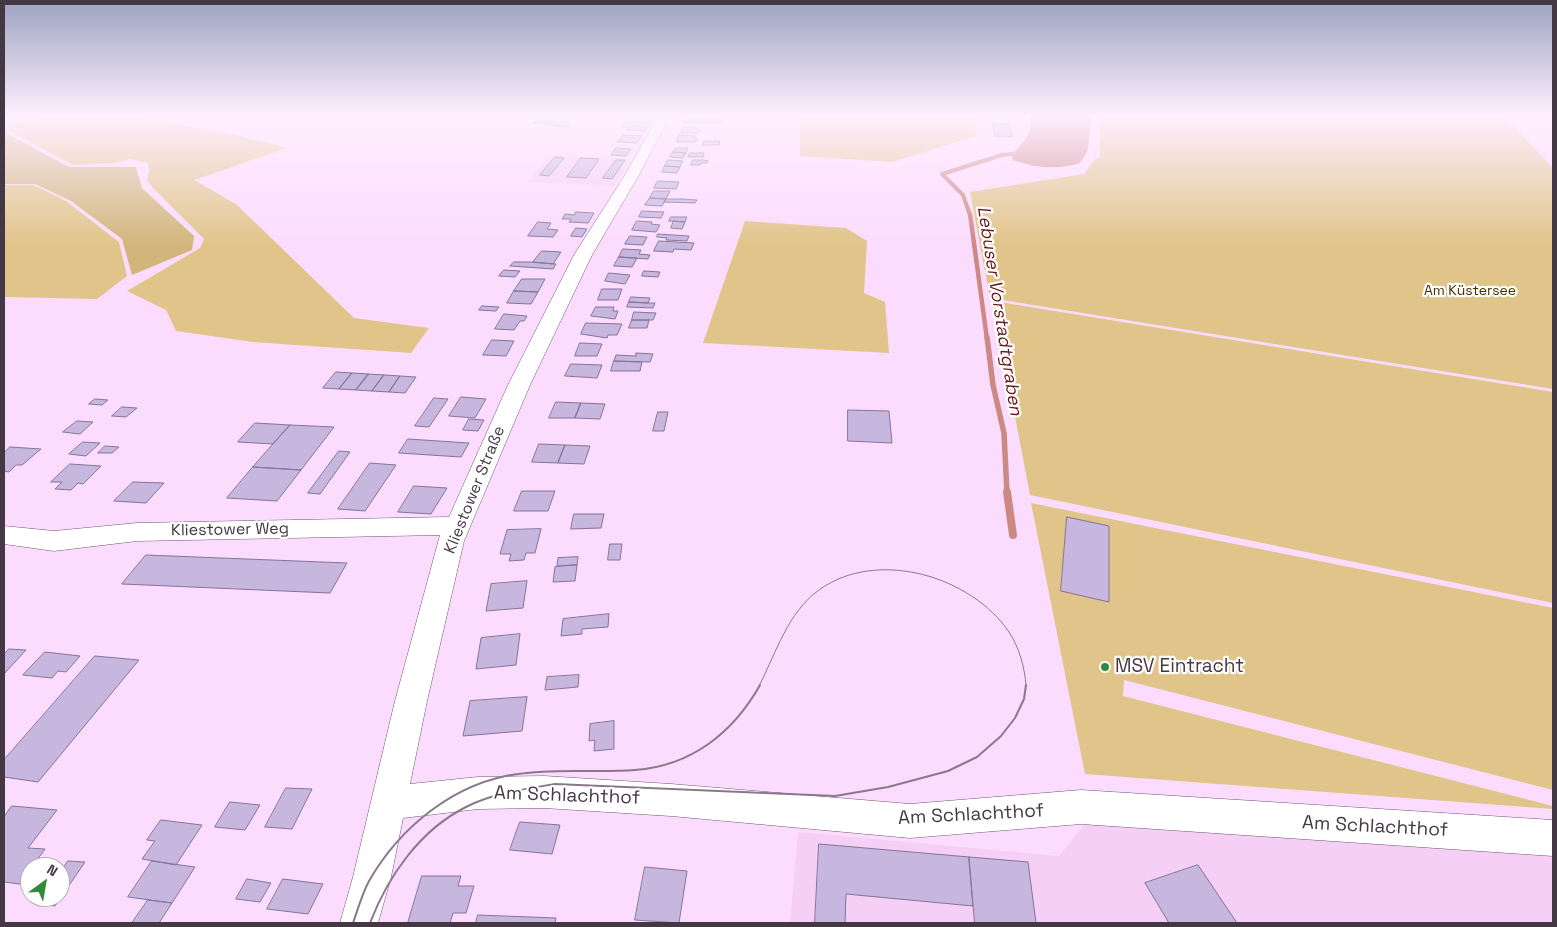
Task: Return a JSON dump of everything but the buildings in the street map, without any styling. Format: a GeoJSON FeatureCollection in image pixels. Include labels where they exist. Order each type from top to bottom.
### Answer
{"type":"FeatureCollection","features":[{"type":"Feature","properties":{"kind":"street","name":"Kliestower Straße"},"geometry":{"type":"LineString","coordinates":[[358,923],[389,803],[451,541],[520,385],[583,255],[641,159]]}},
{"type":"Feature","properties":{"kind":"street","name":"Kliestower Weg"},"geometry":{"type":"LineString","coordinates":[[4,535],[54,541],[137,532],[458,526]]}},
{"type":"Feature","properties":{"kind":"street","name":"Am Schlachthof"},"geometry":{"type":"LineString","coordinates":[[389,803],[478,793],[544,792],[671,800],[910,821],[1081,807],[1553,838]]}},
{"type":"Feature","properties":{"kind":"shaded area"},"geometry":{"type":"Polygon","coordinates":[[[4,159],[55,159],[69,167],[136,167],[142,188],[194,236],[192,250],[132,275],[122,239],[71,201],[35,184],[4,184],[4,159]]]}},
{"type":"Feature","properties":{"kind":"shaded area"},"geometry":{"type":"Polygon","coordinates":[[[547,159],[632,159],[614,186],[527,182],[547,159]]]}},
{"type":"Feature","properties":{"kind":"shaded area"},"geometry":{"type":"Polygon","coordinates":[[[1082,159],[1080,163],[1063,167],[1029,165],[1013,160],[1082,159]]]}},
{"type":"Feature","properties":{"kind":"shaded area"},"geometry":{"type":"Polygon","coordinates":[[[1088,820],[1553,855],[1553,923],[790,923],[798,832],[1059,856],[1088,820]]]}},
{"type":"Feature","properties":{"kind":"green space"},"geometry":{"type":"Polygon","coordinates":[[[62,159],[129,159],[114,163],[73,165],[62,159]]]}},
{"type":"Feature","properties":{"kind":"green space"},"geometry":{"type":"Polygon","coordinates":[[[131,159],[255,159],[194,180],[236,204],[354,318],[429,328],[411,353],[253,342],[176,331],[166,310],[127,291],[200,248],[204,239],[147,180],[148,163],[131,159]]]}},
{"type":"Feature","properties":{"kind":"green space"},"geometry":{"type":"Polygon","coordinates":[[[850,159],[901,159],[892,162],[850,159]]]}},
{"type":"Feature","properties":{"kind":"green space","name":"Am Küstersee"},"geometry":{"type":"Polygon","coordinates":[[[1095,159],[1545,159],[1553,168],[1553,389],[990,298],[970,192],[1084,174],[1095,159]]]}},
{"type":"Feature","properties":{"kind":"green space"},"geometry":{"type":"Polygon","coordinates":[[[4,185],[34,185],[66,201],[119,242],[127,276],[97,299],[4,297],[4,185]]]}},
{"type":"Feature","properties":{"kind":"green space"},"geometry":{"type":"Polygon","coordinates":[[[745,221],[846,228],[867,241],[864,293],[885,302],[889,353],[703,343],[745,221]]]}},
{"type":"Feature","properties":{"kind":"green space"},"geometry":{"type":"Polygon","coordinates":[[[993,301],[1553,392],[1553,603],[1030,495],[993,301]]]}},
{"type":"Feature","properties":{"kind":"green space"},"geometry":{"type":"Polygon","coordinates":[[[1031,503],[1553,608],[1553,790],[1124,680],[1123,696],[1553,806],[1553,809],[1085,774],[1031,503]]]}},
{"type":"Feature","properties":{"kind":"waterway","name":"Lebuser Vorstadtgraben"},"geometry":{"type":"LineString","coordinates":[[970,215],[963,195],[942,174],[989,159]]}},
{"type":"Feature","properties":{"kind":"waterway","name":"Lebuser Vorstadtgraben"},"geometry":{"type":"LineString","coordinates":[[970,214],[987,339]]}},
{"type":"Feature","properties":{"kind":"waterway","name":"Lebuser Vorstadtgraben"},"geometry":{"type":"LineString","coordinates":[[987,337],[993,385],[1004,433],[1007,493]]}},
{"type":"Feature","properties":{"kind":"waterway","name":"Lebuser Vorstadtgraben"},"geometry":{"type":"LineString","coordinates":[[1007,492],[1013,535]]}},
{"type":"Feature","properties":{"kind":"tram line"},"geometry":{"type":"LineString","coordinates":[[759,686],[791,621],[808,599],[819,590],[842,577],[868,571],[895,570],[921,574],[947,583],[971,596],[992,612],[1009,632],[1016,644],[1023,665],[1026,686]]}},
{"type":"Feature","properties":{"kind":"tram line"},"geometry":{"type":"LineString","coordinates":[[353,923],[369,881],[382,861],[413,826],[451,797],[472,786],[518,774],[547,771],[635,770],[674,762],[692,754],[723,732],[737,718],[760,685]]}},
{"type":"Feature","properties":{"kind":"tram line"},"geometry":{"type":"LineString","coordinates":[[370,923],[386,888],[420,841],[449,817],[487,798],[555,784],[835,796],[888,787],[948,771],[977,757],[1001,736],[1015,718],[1024,699],[1026,686]]}},
{"type":"Feature","properties":{"kind":"place","name":"MSV Eintracht"},"geometry":{"type":"Point","coordinates":[1105,667]}}]}
